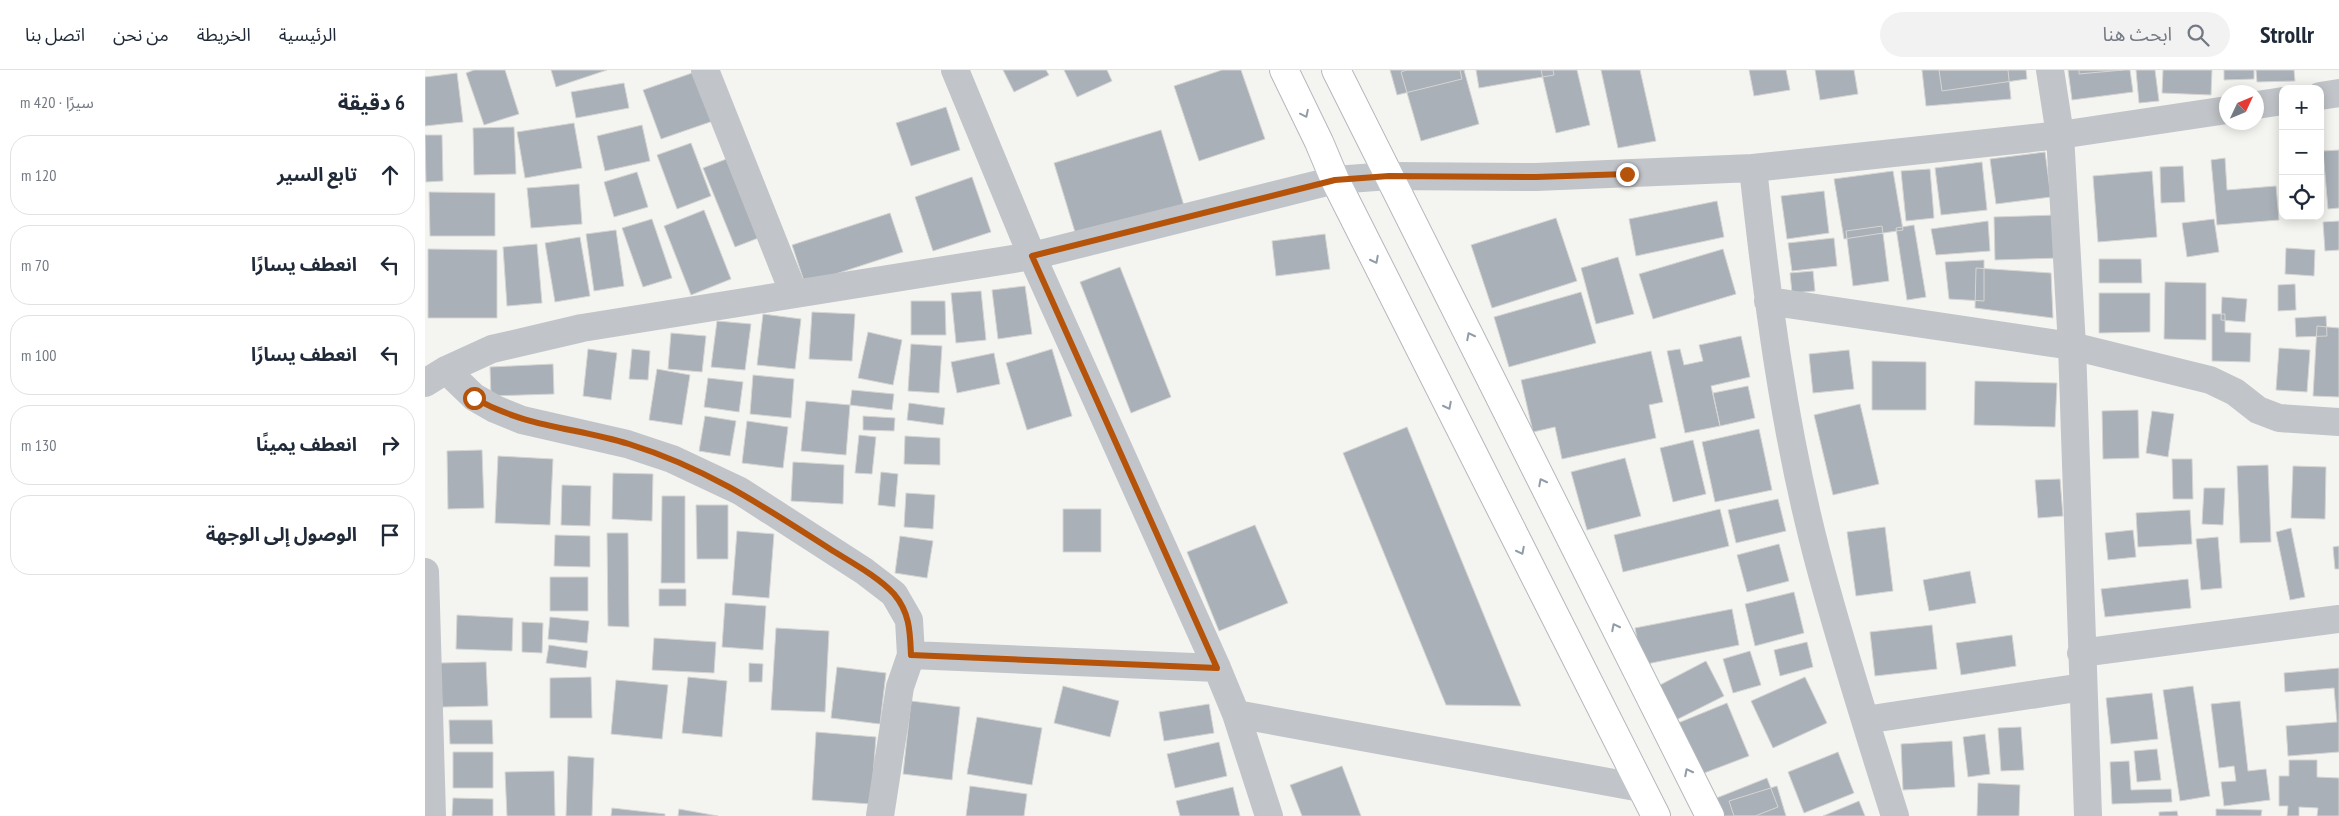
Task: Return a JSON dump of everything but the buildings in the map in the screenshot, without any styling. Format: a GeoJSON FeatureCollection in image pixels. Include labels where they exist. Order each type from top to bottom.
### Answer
{"type":"FeatureCollection","features":[{"type":"Feature","properties":{"kind":"main road"},"geometry":{"type":"LineString","coordinates":[[1284,70],[1335,180],[1656,816]]}},
{"type":"Feature","properties":{"kind":"main road"},"geometry":{"type":"LineString","coordinates":[[1336,70],[1709,816]]}},
{"type":"Feature","properties":{"kind":"street"},"geometry":{"type":"LineString","coordinates":[[705,70],[794,294]]}},
{"type":"Feature","properties":{"kind":"street"},"geometry":{"type":"LineString","coordinates":[[955,70],[1032,256],[1217,668],[1236,714],[1269,816]]}},
{"type":"Feature","properties":{"kind":"street"},"geometry":{"type":"LineString","coordinates":[[2050,70],[2060,135],[2072,346],[2088,816]]}},
{"type":"Feature","properties":{"kind":"street"},"geometry":{"type":"LineString","coordinates":[[2324,95],[2339,93]]}},
{"type":"Feature","properties":{"kind":"street"},"geometry":{"type":"LineString","coordinates":[[2264,104],[2279,102]]}},
{"type":"Feature","properties":{"kind":"street"},"geometry":{"type":"LineString","coordinates":[[436,376],[492,349],[582,328],[1032,256],[1335,180],[1389,176],[1536,177],[1753,168],[2060,135],[2219,111]]}},
{"type":"Feature","properties":{"kind":"street"},"geometry":{"type":"LineString","coordinates":[[1753,168],[1768,301],[1794,449],[1817,555],[1895,816]]}},
{"type":"Feature","properties":{"kind":"street"},"geometry":{"type":"LineString","coordinates":[[1768,301],[2072,346],[2210,380],[2235,392],[2258,410],[2279,418],[2339,422]]}},
{"type":"Feature","properties":{"kind":"street"},"geometry":{"type":"LineString","coordinates":[[436,376],[495,410],[523,420],[627,444],[672,458],[740,491],[864,571],[894,594],[909,620],[911,655],[900,687],[880,816]]}},
{"type":"Feature","properties":{"kind":"street"},"geometry":{"type":"LineString","coordinates":[[425,572],[433,816]]}},
{"type":"Feature","properties":{"kind":"street"},"geometry":{"type":"LineString","coordinates":[[2081,653],[2339,619]]}},
{"type":"Feature","properties":{"kind":"street"},"geometry":{"type":"LineString","coordinates":[[911,655],[1217,668]]}},
{"type":"Feature","properties":{"kind":"street"},"geometry":{"type":"LineString","coordinates":[[1865,720],[2083,687]]}},
{"type":"Feature","properties":{"kind":"street"},"geometry":{"type":"LineString","coordinates":[[1236,714],[1641,788]]}},
{"type":"Feature","properties":{"kind":"route"},"geometry":{"type":"LineString","coordinates":[[474,398],[495,410],[523,420],[627,444],[672,458],[740,491],[864,571],[894,594],[909,620],[911,655],[1217,668],[1032,256],[1335,180],[1389,176],[1536,177],[1627,174]]}}]}
